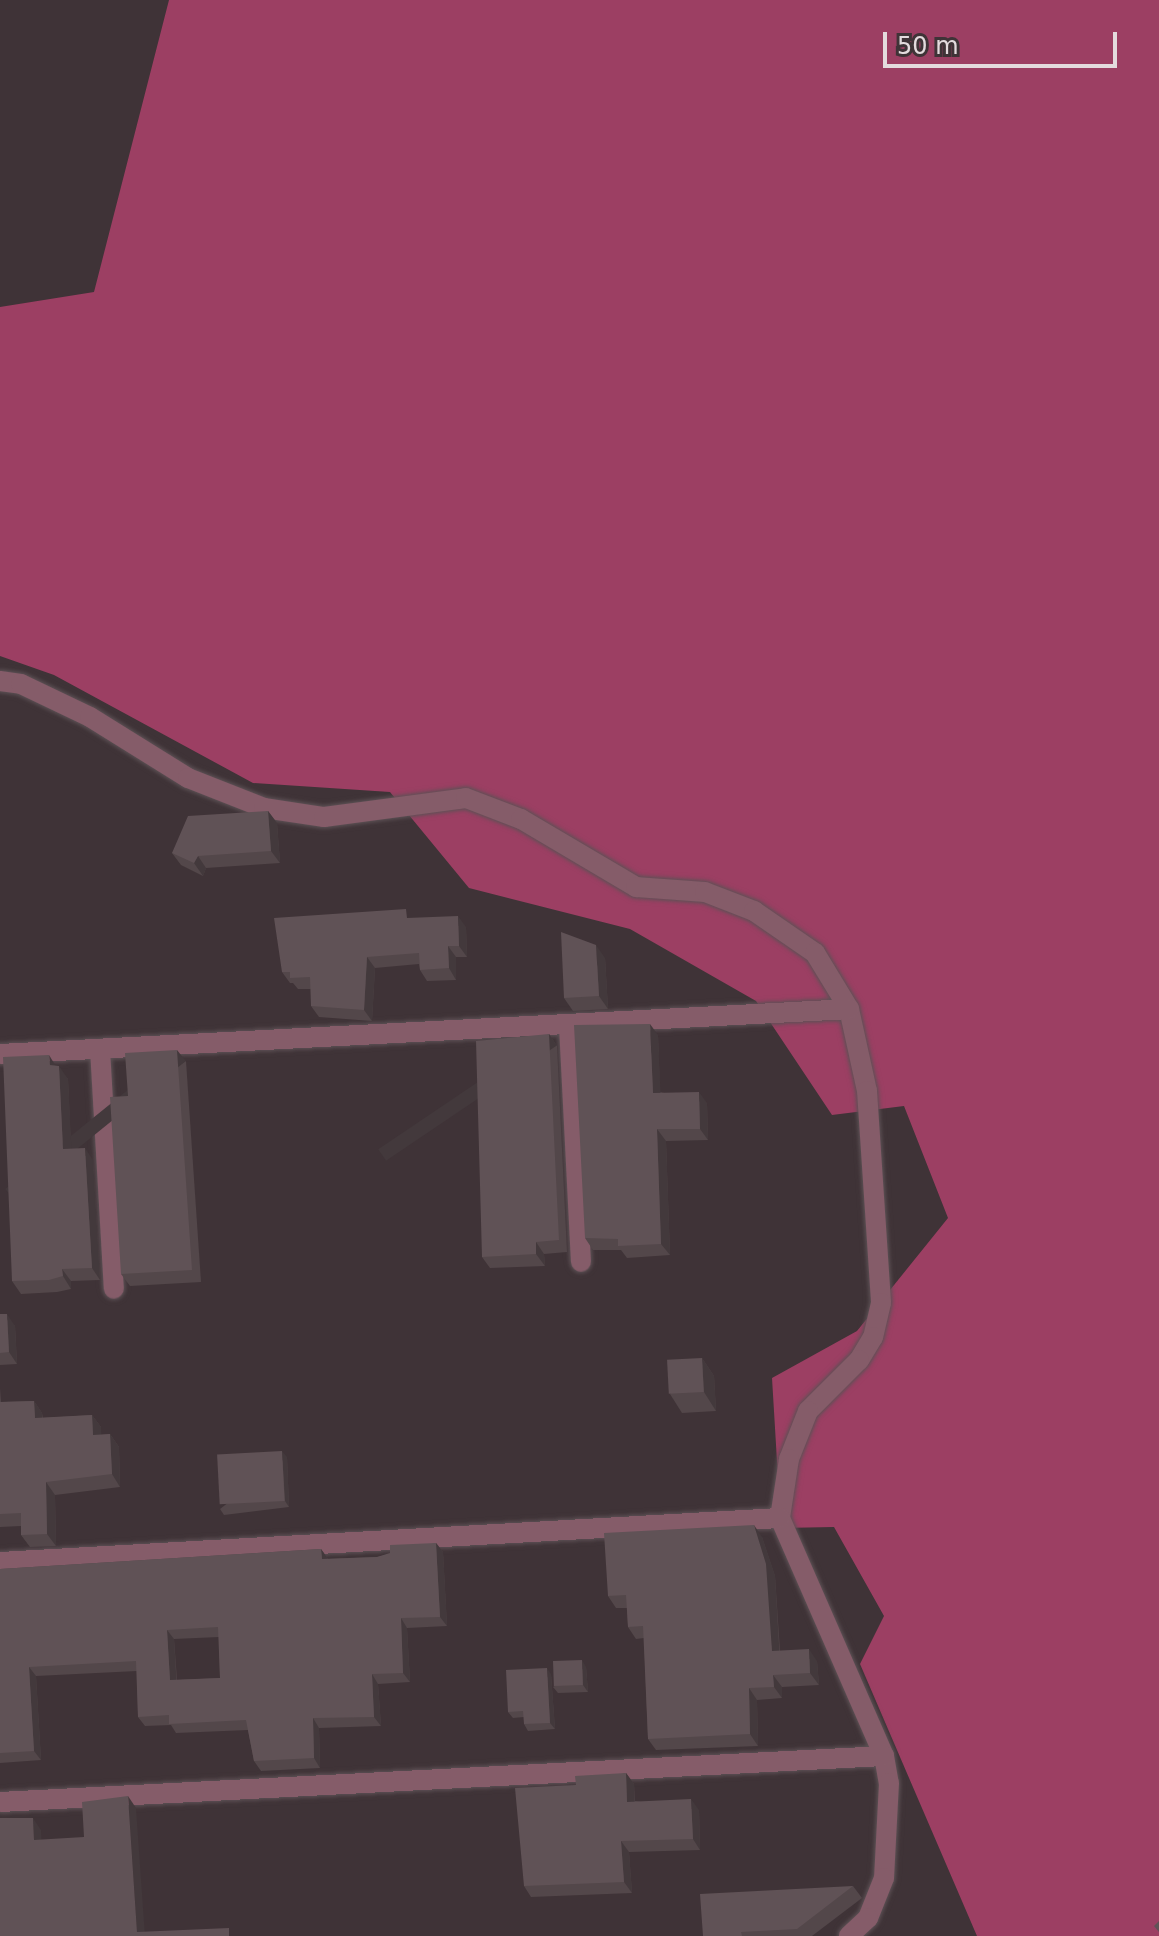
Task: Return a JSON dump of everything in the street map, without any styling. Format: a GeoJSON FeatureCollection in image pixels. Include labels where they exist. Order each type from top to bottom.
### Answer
{"type":"FeatureCollection","features":[{"type":"Feature","properties":{"kind":"street"},"geometry":{"type":"LineString","coordinates":[[0,681],[35,691],[188,778],[264,808],[324,817],[466,798],[521,819],[636,887],[705,892],[754,911],[815,953],[849,1009],[867,1091],[881,1303],[873,1337],[859,1360],[808,1411],[789,1459],[780,1518],[884,1756],[889,1783],[884,1878],[868,1918],[849,1936]]}},
{"type":"Feature","properties":{"kind":"street"},"geometry":{"type":"LineString","coordinates":[[0,1054],[849,1009]]}},
{"type":"Feature","properties":{"kind":"street"},"geometry":{"type":"LineString","coordinates":[[569,1026],[581,1262]]}},
{"type":"Feature","properties":{"kind":"street"},"geometry":{"type":"LineString","coordinates":[[100,1049],[114,1289]]}},
{"type":"Feature","properties":{"kind":"street"},"geometry":{"type":"LineString","coordinates":[[0,1562],[780,1518]]}},
{"type":"Feature","properties":{"kind":"street"},"geometry":{"type":"LineString","coordinates":[[0,1802],[884,1756]]}},
{"type":"Feature","properties":{"kind":"shaded area"},"geometry":{"type":"Polygon","coordinates":[[[169,0],[1159,0],[1159,1936],[977,1936],[860,1664],[884,1616],[834,1527],[781,1528],[772,1378],[857,1331],[948,1218],[904,1106],[832,1115],[756,1001],[630,929],[469,888],[390,792],[253,783],[54,675],[0,656],[0,307],[94,292],[169,0]]]}},
{"type":"Feature","properties":{"kind":"building"},"geometry":{"type":"Polygon","coordinates":[[[268,811],[271,851],[198,856],[194,863],[172,853],[188,816],[268,811]]]}},
{"type":"Feature","properties":{"kind":"building"},"geometry":{"type":"Polygon","coordinates":[[[406,909],[407,918],[458,916],[459,946],[448,946],[449,968],[420,970],[419,953],[367,957],[364,1010],[311,1006],[310,977],[290,978],[290,972],[282,972],[274,918],[406,909]]]}},
{"type":"Feature","properties":{"kind":"building"},"geometry":{"type":"Polygon","coordinates":[[[561,932],[596,945],[599,996],[564,998],[561,932]]]}},
{"type":"Feature","properties":{"kind":"building"},"geometry":{"type":"Polygon","coordinates":[[[650,1024],[653,1093],[699,1092],[700,1129],[657,1129],[661,1244],[618,1246],[618,1239],[585,1238],[574,1025],[650,1024]]]}},
{"type":"Feature","properties":{"kind":"building"},"geometry":{"type":"Polygon","coordinates":[[[549,1034],[559,1240],[536,1242],[536,1254],[482,1257],[476,1041],[549,1034]]]}},
{"type":"Feature","properties":{"kind":"building"},"geometry":{"type":"Polygon","coordinates":[[[177,1050],[192,1270],[121,1274],[110,1097],[128,1096],[125,1053],[177,1050]]]}},
{"type":"Feature","properties":{"kind":"building"},"geometry":{"type":"Polygon","coordinates":[[[49,1055],[50,1065],[59,1066],[63,1149],[85,1148],[92,1268],[62,1269],[63,1276],[49,1280],[12,1281],[3,1057],[49,1055]]]}},
{"type":"Feature","properties":{"kind":"building"},"geometry":{"type":"Polygon","coordinates":[[[0,1314],[7,1314],[9,1352],[0,1353],[0,1314]]]}},
{"type":"Feature","properties":{"kind":"building"},"geometry":{"type":"Polygon","coordinates":[[[702,1358],[704,1392],[669,1394],[667,1360],[702,1358]]]}},
{"type":"Feature","properties":{"kind":"building"},"geometry":{"type":"Polygon","coordinates":[[[34,1401],[35,1418],[92,1415],[93,1435],[110,1434],[112,1474],[46,1482],[47,1534],[21,1535],[21,1513],[0,1514],[0,1402],[34,1401]]]}},
{"type":"Feature","properties":{"kind":"building"},"geometry":{"type":"Polygon","coordinates":[[[282,1451],[285,1501],[220,1504],[217,1454],[282,1451]]]}},
{"type":"Feature","properties":{"kind":"building"},"geometry":{"type":"Polygon","coordinates":[[[754,1525],[766,1564],[772,1651],[809,1649],[810,1673],[773,1675],[774,1687],[749,1688],[750,1734],[648,1739],[643,1626],[628,1627],[626,1595],[608,1596],[604,1533],[754,1525]]]}},
{"type":"Feature","properties":{"kind":"building"},"geometry":{"type":"Polygon","coordinates":[[[436,1543],[440,1617],[401,1618],[403,1673],[372,1674],[374,1717],[313,1718],[314,1758],[254,1761],[246,1720],[169,1724],[169,1715],[138,1717],[136,1661],[29,1667],[34,1751],[0,1753],[0,1569],[321,1549],[322,1559],[377,1557],[390,1553],[390,1545],[436,1543]],[[218,1627],[167,1630],[170,1680],[220,1678],[218,1627]]]}},
{"type":"Feature","properties":{"kind":"building"},"geometry":{"type":"Polygon","coordinates":[[[582,1660],[583,1685],[554,1686],[553,1661],[582,1660]]]}},
{"type":"Feature","properties":{"kind":"building"},"geometry":{"type":"Polygon","coordinates":[[[547,1668],[550,1723],[524,1724],[523,1711],[508,1712],[506,1670],[547,1668]]]}},
{"type":"Feature","properties":{"kind":"building"},"geometry":{"type":"Polygon","coordinates":[[[626,1773],[627,1802],[691,1799],[693,1839],[621,1841],[624,1882],[524,1886],[515,1788],[576,1785],[575,1776],[626,1773]]]}},
{"type":"Feature","properties":{"kind":"building"},"geometry":{"type":"Polygon","coordinates":[[[128,1796],[137,1932],[229,1928],[229,1936],[0,1936],[0,1818],[33,1818],[34,1840],[84,1837],[82,1802],[128,1796]]]}},
{"type":"Feature","properties":{"kind":"building"},"geometry":{"type":"Polygon","coordinates":[[[853,1886],[797,1929],[741,1932],[742,1936],[703,1936],[700,1894],[853,1886]]]}}]}
